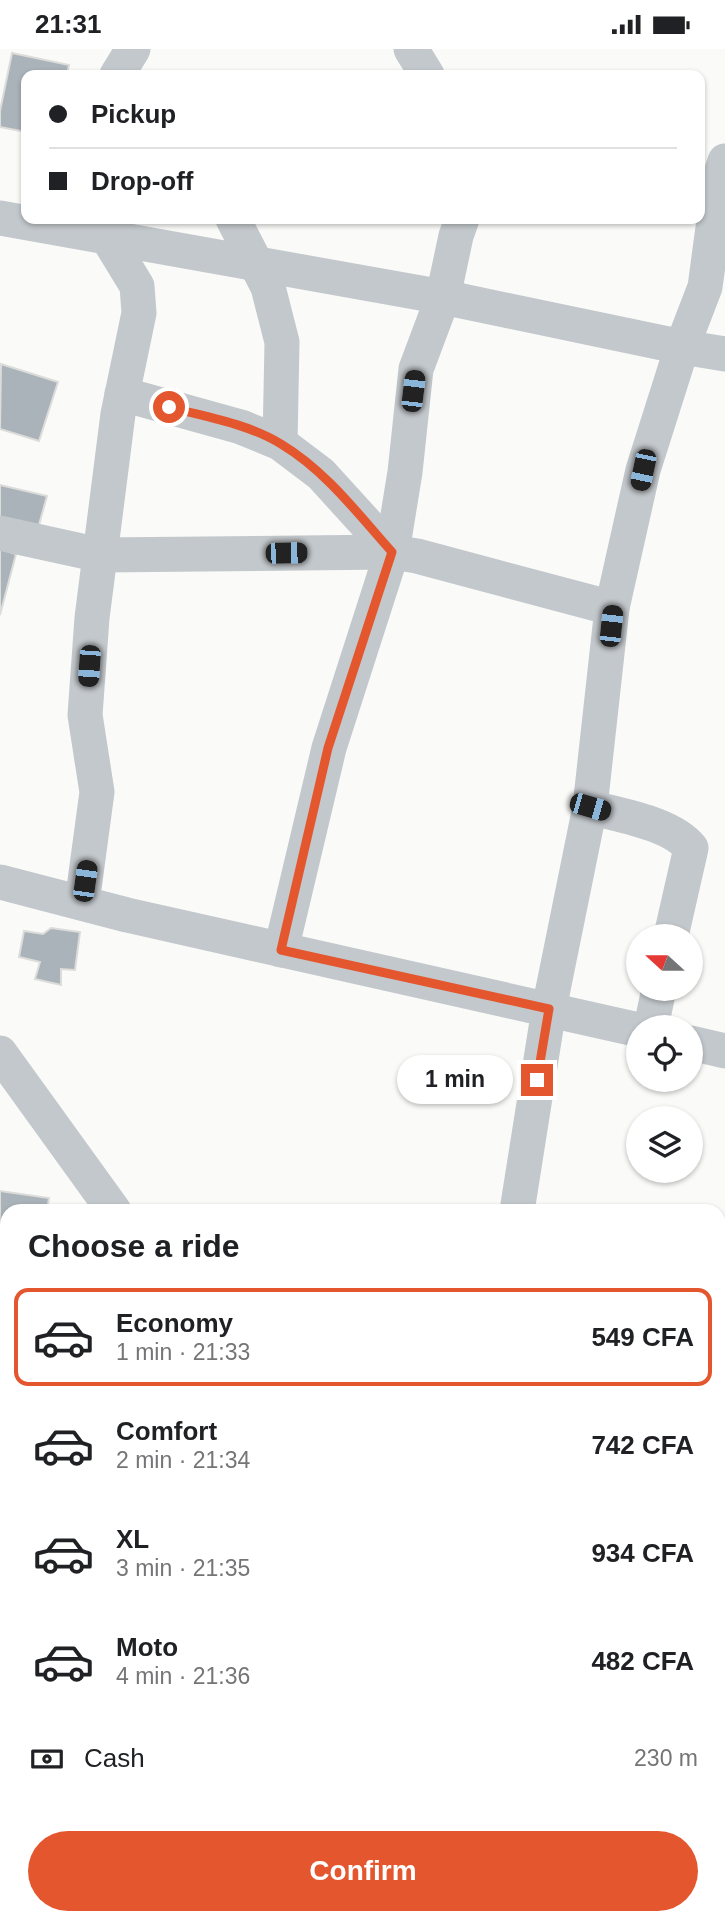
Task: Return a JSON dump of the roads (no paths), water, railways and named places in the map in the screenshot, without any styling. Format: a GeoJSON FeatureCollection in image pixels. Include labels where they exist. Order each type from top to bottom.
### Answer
{"type":"FeatureCollection","features":[{"type":"Feature","properties":{"kind":"street"},"geometry":{"type":"LineString","coordinates":[[411,49],[424,70]]}},
{"type":"Feature","properties":{"kind":"street"},"geometry":{"type":"LineString","coordinates":[[518,1204],[549,1009],[590,807],[612,608],[643,470],[682,347],[705,287],[715,170]]}},
{"type":"Feature","properties":{"kind":"street"},"geometry":{"type":"LineString","coordinates":[[0,218],[21,220]]}},
{"type":"Feature","properties":{"kind":"street"},"geometry":{"type":"LineString","coordinates":[[61,224],[101,228],[256,263],[443,297],[725,354]]}},
{"type":"Feature","properties":{"kind":"street"},"geometry":{"type":"LineString","coordinates":[[236,224],[268,287],[282,342],[280,443]]}},
{"type":"Feature","properties":{"kind":"street"},"geometry":{"type":"LineString","coordinates":[[281,950],[328,748],[392,552],[405,472],[415,369],[443,297],[461,224]]}},
{"type":"Feature","properties":{"kind":"street"},"geometry":{"type":"LineString","coordinates":[[82,903],[97,792],[86,715],[92,618],[122,394],[139,313],[137,286],[101,228]]}},
{"type":"Feature","properties":{"kind":"street"},"geometry":{"type":"LineString","coordinates":[[122,394],[241,427],[280,443],[321,474],[392,552]]}},
{"type":"Feature","properties":{"kind":"street"},"geometry":{"type":"LineString","coordinates":[[0,533],[100,555],[392,552],[612,608]]}},
{"type":"Feature","properties":{"kind":"street"},"geometry":{"type":"LineString","coordinates":[[590,807],[668,829],[682,837],[691,848],[674,924]]}},
{"type":"Feature","properties":{"kind":"street"},"geometry":{"type":"LineString","coordinates":[[2,892],[82,903],[626,1027]]}},
{"type":"Feature","properties":{"kind":"street"},"geometry":{"type":"LineString","coordinates":[[703,1046],[725,1051]]}},
{"type":"Feature","properties":{"kind":"street"},"geometry":{"type":"LineString","coordinates":[[0,1053],[109,1204]]}}]}
